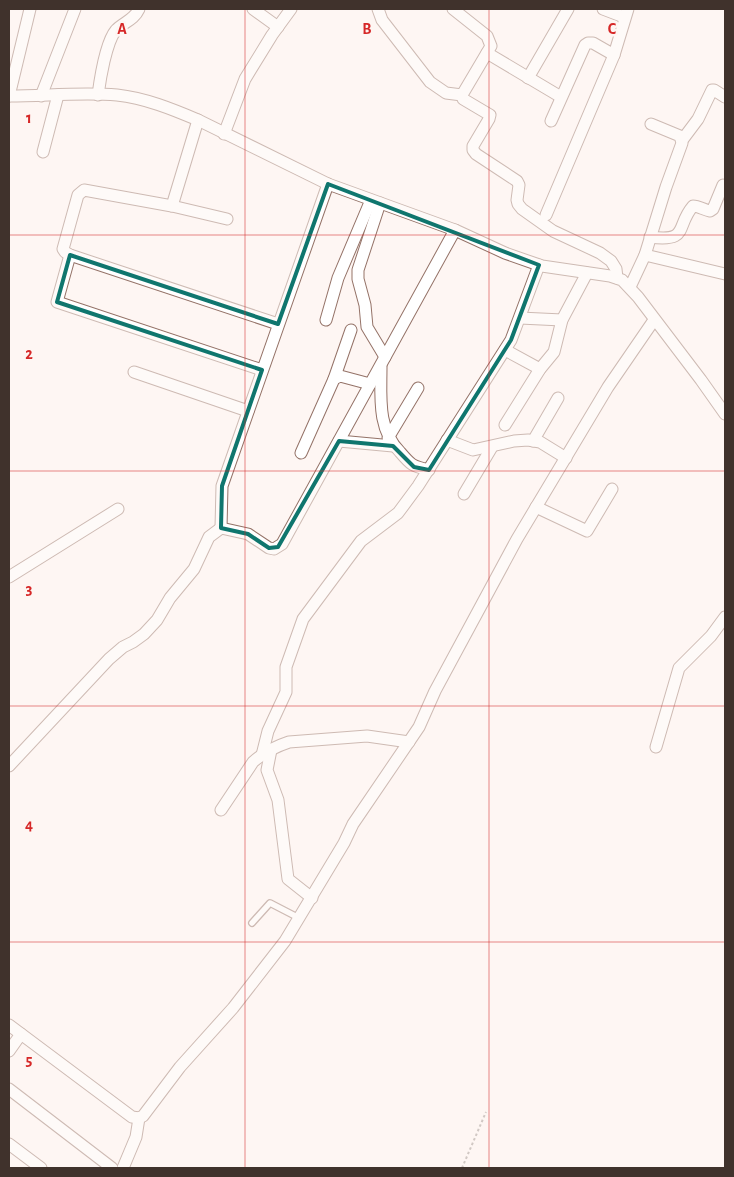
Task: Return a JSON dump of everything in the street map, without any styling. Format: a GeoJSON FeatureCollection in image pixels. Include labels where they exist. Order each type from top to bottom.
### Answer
{"type":"FeatureCollection","features":[{"type":"Feature","properties":{"kind":"street"},"geometry":{"type":"LineString","coordinates":[[30,9],[10,89],[41,96],[116,95],[147,101],[198,120],[328,184],[454,230],[505,253],[539,265],[622,280],[630,287],[725,414]]}},
{"type":"Feature","properties":{"kind":"street"},"geometry":{"type":"LineString","coordinates":[[41,96],[76,9]]}},
{"type":"Feature","properties":{"kind":"street"},"geometry":{"type":"LineString","coordinates":[[98,95],[103,65],[115,32],[134,18],[139,9]]}},
{"type":"Feature","properties":{"kind":"street"},"geometry":{"type":"LineString","coordinates":[[253,9],[278,27]]}},
{"type":"Feature","properties":{"kind":"street"},"geometry":{"type":"LineString","coordinates":[[224,134],[246,79],[291,9]]}},
{"type":"Feature","properties":{"kind":"street"},"geometry":{"type":"LineString","coordinates":[[378,9],[382,20],[430,82],[446,93],[462,96]]}},
{"type":"Feature","properties":{"kind":"street"},"geometry":{"type":"LineString","coordinates":[[453,9],[487,36],[491,46],[462,96]]}},
{"type":"Feature","properties":{"kind":"street"},"geometry":{"type":"LineString","coordinates":[[528,78],[568,9]]}},
{"type":"Feature","properties":{"kind":"street"},"geometry":{"type":"LineString","coordinates":[[546,215],[614,55],[626,13],[603,9]]}},
{"type":"Feature","properties":{"kind":"street"},"geometry":{"type":"LineString","coordinates":[[551,121],[585,45],[593,43],[614,55]]}},
{"type":"Feature","properties":{"kind":"street"},"geometry":{"type":"LineString","coordinates":[[487,53],[561,97]]}},
{"type":"Feature","properties":{"kind":"street"},"geometry":{"type":"LineString","coordinates":[[630,287],[645,255],[682,139],[698,119],[712,90],[725,97]]}},
{"type":"Feature","properties":{"kind":"street"},"geometry":{"type":"LineString","coordinates":[[44,152],[58,95]]}},
{"type":"Feature","properties":{"kind":"street"},"geometry":{"type":"LineString","coordinates":[[462,96],[463,100],[490,115],[473,146],[473,150],[476,154],[517,181],[519,186],[518,204],[522,209],[553,231],[600,253],[611,261],[616,269],[617,278]]}},
{"type":"Feature","properties":{"kind":"street"},"geometry":{"type":"LineString","coordinates":[[172,206],[198,120]]}},
{"type":"Feature","properties":{"kind":"street"},"geometry":{"type":"LineString","coordinates":[[651,124],[680,136],[682,139]]}},
{"type":"Feature","properties":{"kind":"street"},"geometry":{"type":"LineString","coordinates":[[221,528],[222,486],[328,184]]}},
{"type":"Feature","properties":{"kind":"street"},"geometry":{"type":"LineString","coordinates":[[650,237],[667,239],[674,236],[680,231],[693,206],[710,211],[723,185]]}},
{"type":"Feature","properties":{"kind":"street"},"geometry":{"type":"LineString","coordinates":[[227,219],[172,206],[84,190],[78,195],[63,249],[70,255],[278,324]]}},
{"type":"Feature","properties":{"kind":"street"},"geometry":{"type":"LineString","coordinates":[[326,320],[338,278],[376,202]]}},
{"type":"Feature","properties":{"kind":"street"},"geometry":{"type":"LineString","coordinates":[[376,202],[358,270],[358,279],[365,304],[367,327],[380,346],[383,361],[380,405],[383,421],[391,442],[414,467],[418,486]]}},
{"type":"Feature","properties":{"kind":"street"},"geometry":{"type":"LineString","coordinates":[[9,766],[109,659],[123,647],[144,634],[157,620],[170,598],[194,569],[209,537],[221,528],[248,534],[268,548],[278,547],[282,544],[454,230]]}},
{"type":"Feature","properties":{"kind":"street"},"geometry":{"type":"LineString","coordinates":[[70,255],[57,302],[262,370]]}},
{"type":"Feature","properties":{"kind":"street"},"geometry":{"type":"LineString","coordinates":[[645,255],[725,274]]}},
{"type":"Feature","properties":{"kind":"street"},"geometry":{"type":"LineString","coordinates":[[312,898],[288,879],[278,800],[267,770],[270,727],[286,692],[286,666],[303,619],[361,542],[398,513],[418,486],[505,350],[520,318],[539,265]]}},
{"type":"Feature","properties":{"kind":"street"},"geometry":{"type":"LineString","coordinates":[[505,425],[540,369],[554,352],[562,320],[587,273]]}},
{"type":"Feature","properties":{"kind":"street"},"geometry":{"type":"LineString","coordinates":[[520,318],[562,320]]}},
{"type":"Feature","properties":{"kind":"street"},"geometry":{"type":"LineString","coordinates":[[9,1025],[132,1118],[139,1118],[147,1112],[180,1068],[233,1008],[285,941],[344,844],[353,824],[419,727],[435,691],[517,539],[608,387],[654,320]]}},
{"type":"Feature","properties":{"kind":"street"},"geometry":{"type":"LineString","coordinates":[[301,453],[334,379],[351,330]]}},
{"type":"Feature","properties":{"kind":"street"},"geometry":{"type":"LineString","coordinates":[[374,339],[396,337]]}},
{"type":"Feature","properties":{"kind":"street"},"geometry":{"type":"LineString","coordinates":[[505,350],[540,369]]}},
{"type":"Feature","properties":{"kind":"street"},"geometry":{"type":"LineString","coordinates":[[134,372],[248,411]]}},
{"type":"Feature","properties":{"kind":"street"},"geometry":{"type":"LineString","coordinates":[[334,379],[340,376],[370,384]]}},
{"type":"Feature","properties":{"kind":"street"},"geometry":{"type":"LineString","coordinates":[[391,442],[418,388]]}},
{"type":"Feature","properties":{"kind":"street"},"geometry":{"type":"LineString","coordinates":[[533,441],[558,398]]}},
{"type":"Feature","properties":{"kind":"street"},"geometry":{"type":"LineString","coordinates":[[447,440],[473,450],[514,441],[528,440],[540,442],[566,458]]}},
{"type":"Feature","properties":{"kind":"street"},"geometry":{"type":"LineString","coordinates":[[339,441],[391,442]]}},
{"type":"Feature","properties":{"kind":"street"},"geometry":{"type":"LineString","coordinates":[[464,494],[492,447]]}},
{"type":"Feature","properties":{"kind":"street"},"geometry":{"type":"LineString","coordinates":[[414,467],[428,470]]}},
{"type":"Feature","properties":{"kind":"street"},"geometry":{"type":"LineString","coordinates":[[536,508],[587,531],[612,489]]}},
{"type":"Feature","properties":{"kind":"street"},"geometry":{"type":"LineString","coordinates":[[9,577],[118,509]]}},
{"type":"Feature","properties":{"kind":"street"},"geometry":{"type":"LineString","coordinates":[[656,747],[679,668],[711,636],[725,617]]}},
{"type":"Feature","properties":{"kind":"street"},"geometry":{"type":"LineString","coordinates":[[221,810],[253,762],[289,742],[368,736],[409,742]]}},
{"type":"Feature","properties":{"kind":"street"},"geometry":{"type":"LineString","coordinates":[[9,1051],[21,1034]]}},
{"type":"Feature","properties":{"kind":"street"},"geometry":{"type":"LineString","coordinates":[[9,1089],[112,1168]]}},
{"type":"Feature","properties":{"kind":"street"},"geometry":{"type":"LineString","coordinates":[[123,1168],[136,1137],[139,1118]]}},
{"type":"Feature","properties":{"kind":"street"},"geometry":{"type":"LineString","coordinates":[[9,1144],[41,1168]]}},
{"type":"Feature","properties":{"kind":"lane"},"geometry":{"type":"LineString","coordinates":[[252,923],[270,904],[299,918]]}},
{"type":"Feature","properties":{"kind":"path"},"geometry":{"type":"LineString","coordinates":[[462,1168],[486,1112]]}},
{"type":"Feature","properties":{"kind":"highlighted area"},"geometry":{"type":"Polygon","coordinates":[[[328,184],[539,265],[511,340],[429,470],[414,467],[393,446],[339,441],[278,547],[269,548],[248,534],[221,528],[222,486],[262,370],[57,302],[70,255],[278,324],[328,184]]]}}]}
